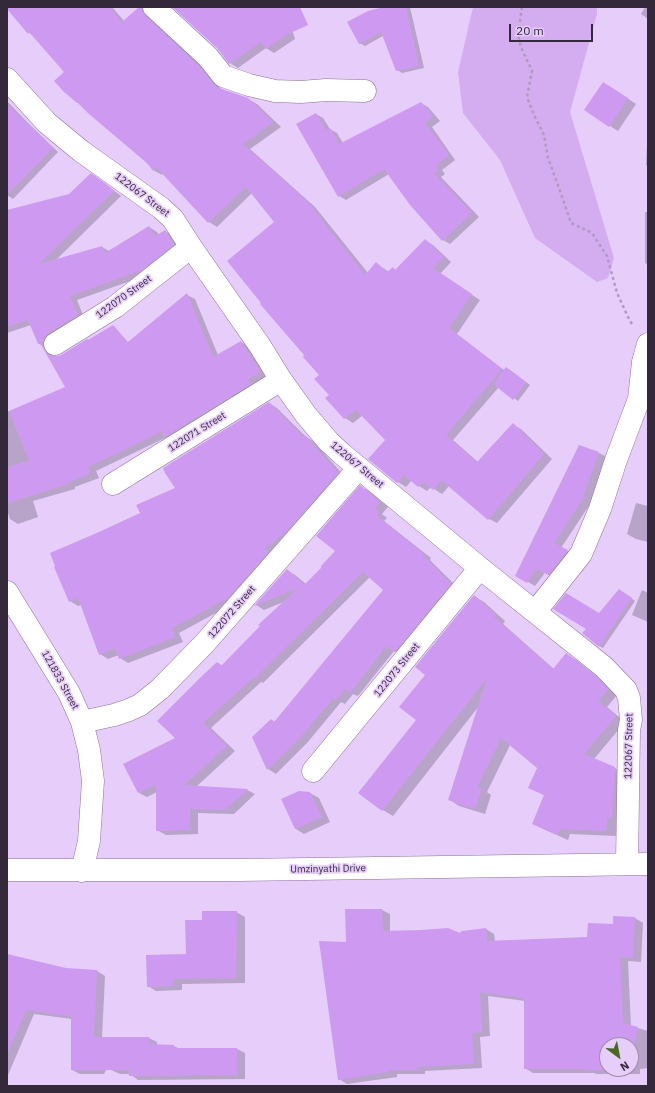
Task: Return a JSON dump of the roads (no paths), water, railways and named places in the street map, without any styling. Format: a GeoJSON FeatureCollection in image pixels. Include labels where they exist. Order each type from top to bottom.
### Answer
{"type":"FeatureCollection","features":[{"type":"Feature","properties":{"kind":"street"},"geometry":{"type":"LineString","coordinates":[[154,7],[208,57],[223,76],[249,85],[275,91],[300,92],[326,90],[365,92]]}},
{"type":"Feature","properties":{"kind":"street","name":"122067 Street"},"geometry":{"type":"LineString","coordinates":[[7,79],[47,123],[81,151],[162,208],[173,219],[306,416],[342,454],[480,568],[604,667],[626,690],[640,720],[629,730],[638,864]]}},
{"type":"Feature","properties":{"kind":"street","name":"122070 Street"},"geometry":{"type":"LineString","coordinates":[[55,344],[115,307],[191,246]]}},
{"type":"Feature","properties":{"kind":"street"},"geometry":{"type":"LineString","coordinates":[[535,612],[580,554],[600,509],[616,460],[639,399],[643,362],[648,345]]}},
{"type":"Feature","properties":{"kind":"street","name":"122071 Street"},"geometry":{"type":"LineString","coordinates":[[113,484],[281,380]]}},
{"type":"Feature","properties":{"kind":"street","name":"122072 Street"},"geometry":{"type":"LineString","coordinates":[[82,722],[129,710],[140,705],[160,689],[204,644],[359,468]]}},
{"type":"Feature","properties":{"kind":"street","name":"122073 Street"},"geometry":{"type":"LineString","coordinates":[[314,771],[480,568]]}},
{"type":"Feature","properties":{"kind":"street","name":"121833 Street"},"geometry":{"type":"LineString","coordinates":[[7,592],[69,693],[82,722],[89,750],[93,781],[89,841],[82,871]]}},
{"type":"Feature","properties":{"kind":"street","name":"Umzinyathi Drive"},"geometry":{"type":"LineString","coordinates":[[7,870],[239,870],[638,864]]}}]}
